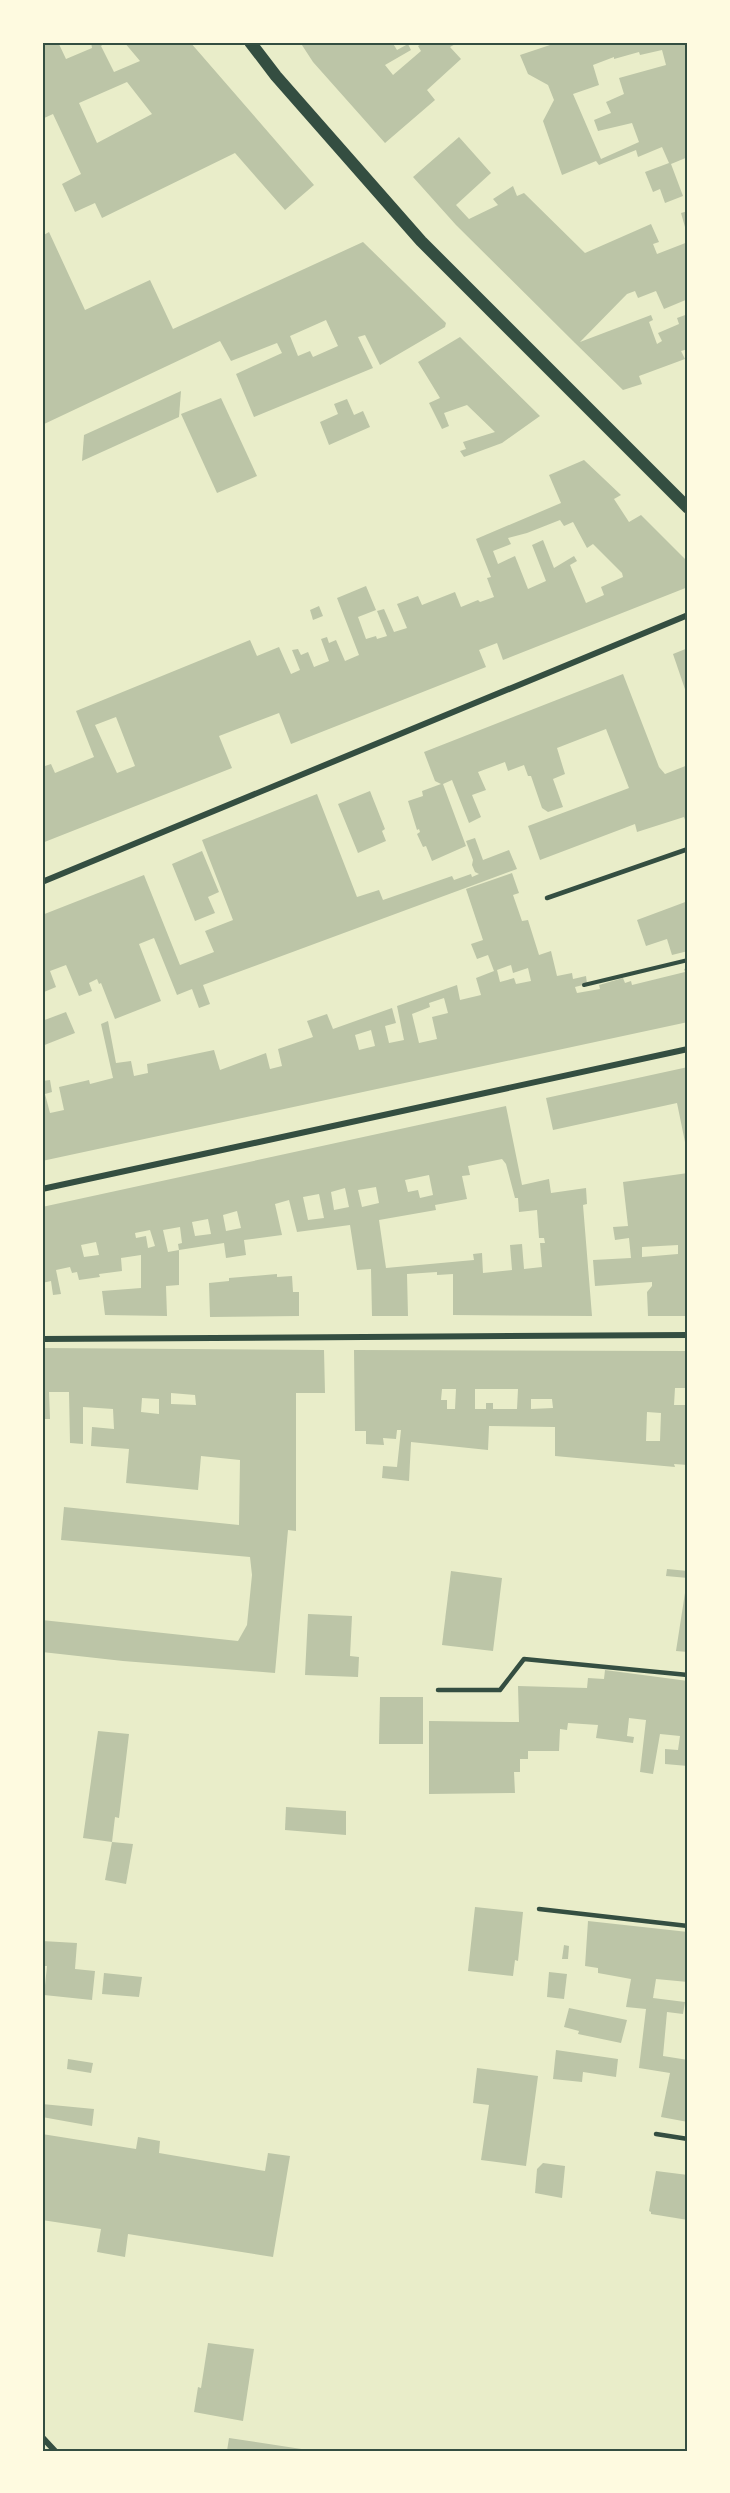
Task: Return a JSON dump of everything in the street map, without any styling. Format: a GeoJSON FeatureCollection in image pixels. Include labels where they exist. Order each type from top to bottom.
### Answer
{"type":"FeatureCollection","features":[{"type":"Feature","properties":{"kind":"main road"},"geometry":{"type":"LineString","coordinates":[[250,42],[276,76],[421,241],[688,508]]}},
{"type":"Feature","properties":{"kind":"street"},"geometry":{"type":"LineString","coordinates":[[42,882],[688,615]]}},
{"type":"Feature","properties":{"kind":"street"},"geometry":{"type":"LineString","coordinates":[[42,1190],[688,1049]]}},
{"type":"Feature","properties":{"kind":"street"},"geometry":{"type":"LineString","coordinates":[[42,1339],[688,1335]]}},
{"type":"Feature","properties":{"kind":"street"},"geometry":{"type":"LineString","coordinates":[[42,2437],[55,2451]]}},
{"type":"Feature","properties":{"kind":"lane"},"geometry":{"type":"LineString","coordinates":[[547,898],[688,849]]}},
{"type":"Feature","properties":{"kind":"lane"},"geometry":{"type":"LineString","coordinates":[[438,1690],[500,1690],[524,1659],[688,1675]]}},
{"type":"Feature","properties":{"kind":"lane"},"geometry":{"type":"LineString","coordinates":[[539,1909],[688,1926]]}},
{"type":"Feature","properties":{"kind":"lane"},"geometry":{"type":"LineString","coordinates":[[656,2134],[688,2139]]}},
{"type":"Feature","properties":{"kind":"path"},"geometry":{"type":"LineString","coordinates":[[584,985],[688,960]]}},
{"type":"Feature","properties":{"kind":"building"},"geometry":{"type":"Polygon","coordinates":[[[42,42],[58,42],[66,59],[92,48],[91,42],[106,42],[101,46],[114,72],[140,61],[124,42],[190,42],[314,185],[285,210],[235,153],[102,218],[95,203],[75,212],[62,184],[81,174],[53,114],[42,119],[42,42]],[[127,82],[79,103],[97,143],[152,114],[127,82]]]}},
{"type":"Feature","properties":{"kind":"building"},"geometry":{"type":"Polygon","coordinates":[[[300,42],[392,42],[397,50],[408,44],[411,50],[385,65],[393,75],[421,51],[418,46],[425,42],[459,42],[450,47],[461,59],[427,90],[435,100],[385,143],[313,62],[300,42]]]}},
{"type":"Feature","properties":{"kind":"building"},"geometry":{"type":"Polygon","coordinates":[[[559,42],[688,42],[688,157],[671,164],[683,196],[665,203],[660,189],[653,192],[645,172],[669,163],[662,147],[638,157],[636,150],[599,165],[596,161],[562,175],[543,121],[554,100],[548,85],[528,74],[520,55],[559,42]],[[662,50],[640,55],[639,52],[614,59],[614,57],[593,65],[599,85],[573,94],[601,159],[639,142],[632,123],[598,131],[594,120],[611,113],[606,102],[624,94],[619,78],[666,65],[662,50]]]}},
{"type":"Feature","properties":{"kind":"building"},"geometry":{"type":"Polygon","coordinates":[[[459,137],[491,173],[456,205],[469,219],[498,205],[493,199],[513,186],[517,196],[524,193],[585,253],[651,224],[659,242],[653,244],[657,254],[688,242],[688,299],[664,309],[656,291],[638,298],[635,291],[627,294],[580,342],[651,315],[653,320],[649,322],[657,344],[662,341],[658,333],[679,324],[677,318],[688,314],[688,349],[681,351],[685,359],[639,376],[642,384],[623,390],[575,343],[456,225],[413,177],[459,137]]]}},
{"type":"Feature","properties":{"kind":"building"},"geometry":{"type":"Polygon","coordinates":[[[688,211],[688,234],[687,234],[681,213],[688,211]]]}},
{"type":"Feature","properties":{"kind":"building"},"geometry":{"type":"Polygon","coordinates":[[[49,232],[85,310],[150,280],[173,329],[363,242],[446,323],[445,327],[380,365],[365,335],[358,337],[373,368],[254,417],[236,374],[282,353],[277,343],[231,361],[220,341],[42,425],[42,236],[49,232]],[[326,320],[290,336],[298,356],[310,351],[313,357],[338,346],[326,320]]]}},
{"type":"Feature","properties":{"kind":"building"},"geometry":{"type":"Polygon","coordinates":[[[460,337],[540,416],[502,443],[464,457],[460,451],[466,449],[463,442],[495,432],[467,405],[444,413],[449,426],[442,429],[429,403],[440,398],[418,362],[460,337]]]}},
{"type":"Feature","properties":{"kind":"building"},"geometry":{"type":"Polygon","coordinates":[[[181,391],[179,417],[82,461],[84,435],[181,391]]]}},
{"type":"Feature","properties":{"kind":"building"},"geometry":{"type":"Polygon","coordinates":[[[221,398],[257,476],[217,493],[181,414],[221,398]]]}},
{"type":"Feature","properties":{"kind":"building"},"geometry":{"type":"Polygon","coordinates":[[[347,399],[354,415],[363,411],[370,427],[329,445],[320,422],[338,414],[334,404],[347,399]]]}},
{"type":"Feature","properties":{"kind":"building"},"geometry":{"type":"Polygon","coordinates":[[[584,460],[621,495],[614,499],[629,522],[641,515],[688,562],[688,587],[503,660],[497,643],[479,650],[486,667],[291,744],[279,713],[219,736],[232,768],[42,843],[42,767],[51,764],[55,773],[94,757],[76,711],[250,640],[257,656],[279,647],[291,674],[300,670],[292,650],[298,649],[301,655],[308,652],[314,667],[329,661],[321,639],[327,637],[329,643],[336,640],[345,661],[359,655],[337,598],[366,586],[376,610],[358,617],[366,639],[387,636],[377,611],[384,609],[394,632],[407,628],[397,604],[418,596],[422,605],[455,592],[461,607],[494,597],[487,578],[491,577],[476,539],[561,503],[549,475],[584,460]],[[560,520],[508,538],[511,544],[493,551],[498,564],[515,556],[528,589],[546,581],[532,545],[543,540],[554,568],[574,556],[577,561],[570,565],[586,603],[604,595],[601,587],[623,577],[622,573],[593,544],[587,548],[573,522],[564,526],[560,520]],[[116,717],[95,725],[117,773],[135,766],[116,717]]]}},
{"type":"Feature","properties":{"kind":"building"},"geometry":{"type":"Polygon","coordinates":[[[319,606],[323,616],[313,620],[310,610],[319,606]]]}},
{"type":"Feature","properties":{"kind":"building"},"geometry":{"type":"Polygon","coordinates":[[[688,648],[688,698],[673,654],[688,648]]]}},
{"type":"Feature","properties":{"kind":"building"},"geometry":{"type":"Polygon","coordinates":[[[623,674],[659,767],[665,774],[688,765],[688,828],[684,817],[637,832],[635,824],[540,860],[528,826],[629,788],[606,729],[557,748],[565,774],[553,779],[563,807],[548,812],[542,808],[531,776],[528,776],[524,765],[508,771],[505,762],[478,772],[486,790],[472,795],[481,817],[469,823],[452,780],[443,784],[466,846],[432,861],[426,846],[423,847],[417,834],[420,832],[419,829],[417,830],[408,801],[423,796],[422,791],[441,784],[435,781],[424,752],[623,674]]]}},
{"type":"Feature","properties":{"kind":"building"},"geometry":{"type":"Polygon","coordinates":[[[370,791],[385,829],[382,831],[386,841],[358,853],[338,804],[370,791]]]}},
{"type":"Feature","properties":{"kind":"building"},"geometry":{"type":"Polygon","coordinates":[[[317,794],[357,897],[379,890],[383,900],[452,876],[454,880],[471,874],[472,877],[479,874],[475,872],[472,865],[473,860],[466,841],[475,838],[483,860],[509,850],[517,869],[203,985],[210,1004],[199,1008],[192,989],[177,995],[154,938],[139,944],[161,1001],[115,1019],[101,983],[99,984],[97,979],[89,983],[92,991],[79,996],[66,965],[50,971],[56,987],[44,992],[42,987],[42,915],[144,875],[180,965],[214,952],[205,931],[233,920],[202,840],[317,794]]]}},
{"type":"Feature","properties":{"kind":"building"},"geometry":{"type":"Polygon","coordinates":[[[202,851],[219,892],[208,897],[215,913],[195,921],[172,864],[202,851]]]}},
{"type":"Feature","properties":{"kind":"building"},"geometry":{"type":"Polygon","coordinates":[[[512,873],[519,893],[513,895],[522,921],[528,920],[539,955],[551,951],[557,976],[572,973],[573,979],[586,976],[587,984],[575,987],[577,993],[600,989],[599,985],[623,978],[625,983],[631,981],[632,985],[685,972],[684,969],[688,968],[688,1022],[42,1161],[42,1081],[50,1080],[52,1092],[45,1094],[50,1113],[64,1110],[59,1087],[89,1080],[90,1084],[113,1078],[101,1024],[108,1021],[116,1063],[131,1061],[134,1076],[148,1073],[147,1064],[214,1050],[220,1070],[266,1053],[270,1069],[282,1066],[278,1049],[313,1037],[307,1021],[327,1014],[333,1029],[392,1008],[396,1023],[385,1026],[389,1043],[404,1040],[397,1006],[457,985],[460,1000],[481,995],[476,978],[494,971],[488,955],[477,959],[471,944],[483,940],[466,889],[512,873]],[[511,965],[497,970],[500,982],[514,978],[516,984],[531,981],[528,968],[513,973],[511,965]],[[444,998],[429,1003],[430,1007],[412,1014],[419,1043],[437,1039],[432,1017],[448,1013],[444,998]],[[371,1030],[355,1035],[359,1050],[375,1046],[371,1030]]]}},
{"type":"Feature","properties":{"kind":"building"},"geometry":{"type":"Polygon","coordinates":[[[688,901],[688,951],[672,955],[667,939],[646,946],[637,920],[688,901]]]}},
{"type":"Feature","properties":{"kind":"building"},"geometry":{"type":"Polygon","coordinates":[[[66,1012],[75,1033],[42,1046],[42,1021],[66,1012]]]}},
{"type":"Feature","properties":{"kind":"building"},"geometry":{"type":"Polygon","coordinates":[[[688,1067],[688,1141],[685,1142],[677,1103],[553,1130],[546,1098],[688,1067]]]}},
{"type":"Feature","properties":{"kind":"building"},"geometry":{"type":"Polygon","coordinates":[[[506,1106],[522,1185],[549,1179],[551,1193],[586,1188],[587,1204],[583,1205],[592,1316],[453,1315],[453,1274],[437,1275],[437,1272],[407,1274],[408,1316],[372,1316],[371,1269],[357,1270],[350,1225],[297,1232],[289,1200],[275,1204],[282,1235],[244,1240],[246,1255],[226,1258],[224,1243],[179,1250],[179,1285],[166,1286],[167,1316],[105,1315],[102,1291],[141,1288],[141,1255],[121,1258],[122,1271],[99,1274],[100,1277],[79,1280],[77,1272],[72,1273],[70,1267],[56,1270],[61,1294],[53,1295],[51,1281],[42,1283],[42,1207],[506,1106]],[[502,1159],[468,1166],[470,1175],[462,1176],[467,1199],[435,1205],[436,1210],[379,1220],[386,1268],[474,1260],[473,1254],[482,1253],[483,1273],[512,1270],[510,1245],[522,1244],[524,1269],[542,1267],[540,1243],[545,1243],[544,1238],[539,1238],[537,1210],[519,1212],[518,1198],[515,1198],[506,1164],[502,1159]],[[429,1175],[405,1180],[408,1192],[418,1190],[420,1198],[433,1195],[429,1175]],[[376,1187],[358,1190],[362,1207],[379,1203],[376,1187]],[[345,1188],[331,1192],[334,1210],[349,1207],[345,1188]],[[319,1194],[303,1197],[308,1220],[324,1218],[319,1194]],[[237,1211],[223,1215],[226,1231],[241,1228],[237,1211]],[[208,1219],[192,1222],[195,1236],[211,1234],[208,1219]],[[180,1227],[163,1230],[168,1252],[179,1250],[178,1244],[182,1243],[180,1227]],[[150,1230],[135,1233],[136,1238],[146,1236],[148,1248],[155,1246],[150,1230]],[[96,1242],[81,1245],[84,1257],[99,1255],[96,1242]]]}},
{"type":"Feature","properties":{"kind":"building"},"geometry":{"type":"Polygon","coordinates":[[[688,1173],[688,1316],[648,1316],[647,1292],[652,1282],[595,1286],[593,1260],[631,1258],[629,1238],[615,1240],[613,1227],[628,1226],[623,1182],[688,1173]],[[678,1245],[642,1247],[642,1257],[678,1254],[678,1245]]]}},
{"type":"Feature","properties":{"kind":"building"},"geometry":{"type":"Polygon","coordinates":[[[277,1274],[277,1277],[292,1276],[293,1292],[299,1292],[299,1316],[210,1317],[209,1283],[229,1281],[229,1278],[277,1274]]]}},
{"type":"Feature","properties":{"kind":"building"},"geometry":{"type":"Polygon","coordinates":[[[42,1348],[324,1350],[325,1393],[296,1393],[296,1531],[288,1530],[275,1673],[42,1652],[42,1620],[238,1641],[247,1625],[252,1575],[250,1557],[61,1540],[64,1507],[239,1525],[240,1460],[201,1456],[198,1490],[126,1483],[129,1449],[91,1446],[92,1427],[114,1429],[113,1409],[83,1407],[83,1444],[70,1443],[69,1392],[49,1392],[50,1419],[43,1419],[42,1348]],[[171,1393],[171,1404],[196,1405],[195,1395],[171,1393]],[[142,1398],[141,1412],[159,1414],[159,1399],[142,1398]]]}},
{"type":"Feature","properties":{"kind":"building"},"geometry":{"type":"Polygon","coordinates":[[[354,1350],[688,1351],[688,1388],[675,1388],[674,1405],[688,1405],[688,1465],[674,1464],[675,1467],[555,1456],[555,1427],[489,1426],[488,1450],[411,1442],[409,1481],[382,1478],[383,1466],[397,1467],[401,1430],[397,1430],[396,1439],[383,1438],[384,1445],[366,1444],[366,1431],[355,1431],[354,1350]],[[442,1389],[441,1400],[447,1400],[447,1409],[455,1409],[456,1389],[442,1389]],[[475,1389],[475,1409],[486,1409],[486,1403],[493,1403],[493,1409],[517,1409],[518,1389],[475,1389]],[[531,1399],[531,1409],[553,1408],[552,1399],[531,1399]],[[647,1412],[646,1441],[660,1441],[661,1413],[647,1412]]]}},
{"type":"Feature","properties":{"kind":"building"},"geometry":{"type":"Polygon","coordinates":[[[667,1569],[688,1571],[688,1578],[666,1576],[667,1569]]]}},
{"type":"Feature","properties":{"kind":"building"},"geometry":{"type":"Polygon","coordinates":[[[451,1571],[502,1578],[493,1651],[442,1645],[451,1571]]]}},
{"type":"Feature","properties":{"kind":"building"},"geometry":{"type":"Polygon","coordinates":[[[688,1580],[688,1652],[676,1651],[688,1580]]]}},
{"type":"Feature","properties":{"kind":"building"},"geometry":{"type":"Polygon","coordinates":[[[308,1614],[352,1616],[350,1656],[359,1657],[358,1677],[305,1675],[308,1614]]]}},
{"type":"Feature","properties":{"kind":"building"},"geometry":{"type":"Polygon","coordinates":[[[605,1670],[688,1681],[688,1766],[665,1764],[665,1749],[678,1750],[680,1736],[660,1734],[653,1774],[640,1772],[646,1720],[629,1718],[627,1736],[634,1737],[633,1743],[596,1738],[598,1725],[568,1723],[567,1730],[560,1729],[559,1751],[528,1751],[528,1759],[520,1759],[520,1772],[514,1772],[515,1793],[429,1794],[429,1721],[519,1722],[518,1686],[587,1688],[588,1678],[604,1679],[605,1670]]]}},
{"type":"Feature","properties":{"kind":"building"},"geometry":{"type":"Polygon","coordinates":[[[380,1697],[423,1697],[423,1744],[379,1744],[380,1697]]]}},
{"type":"Feature","properties":{"kind":"building"},"geometry":{"type":"Polygon","coordinates":[[[98,1731],[129,1734],[119,1818],[115,1817],[112,1842],[83,1838],[98,1731]]]}},
{"type":"Feature","properties":{"kind":"building"},"geometry":{"type":"Polygon","coordinates":[[[286,1807],[346,1811],[346,1835],[285,1830],[286,1807]]]}},
{"type":"Feature","properties":{"kind":"building"},"geometry":{"type":"Polygon","coordinates":[[[112,1842],[133,1844],[126,1884],[105,1880],[112,1842]]]}},
{"type":"Feature","properties":{"kind":"building"},"geometry":{"type":"Polygon","coordinates":[[[475,1907],[523,1912],[518,1961],[515,1960],[513,1976],[468,1971],[475,1907]]]}},
{"type":"Feature","properties":{"kind":"building"},"geometry":{"type":"Polygon","coordinates":[[[588,1921],[688,1932],[688,1982],[656,1979],[653,1998],[685,2002],[683,2014],[667,2012],[663,2056],[688,2060],[688,2122],[661,2117],[670,2073],[639,2068],[646,2009],[626,2007],[631,1979],[598,1973],[598,1968],[585,1966],[588,1921]]]}},
{"type":"Feature","properties":{"kind":"building"},"geometry":{"type":"Polygon","coordinates":[[[42,1941],[77,1943],[75,1969],[95,1971],[92,2000],[44,1995],[47,1966],[42,1966],[42,1941]]]}},
{"type":"Feature","properties":{"kind":"building"},"geometry":{"type":"Polygon","coordinates":[[[564,1945],[569,1946],[568,1959],[562,1959],[564,1945]]]}},
{"type":"Feature","properties":{"kind":"building"},"geometry":{"type":"Polygon","coordinates":[[[549,1972],[567,1974],[564,1999],[547,1997],[549,1972]]]}},
{"type":"Feature","properties":{"kind":"building"},"geometry":{"type":"Polygon","coordinates":[[[104,1973],[142,1977],[139,1997],[102,1994],[104,1973]]]}},
{"type":"Feature","properties":{"kind":"building"},"geometry":{"type":"Polygon","coordinates":[[[569,2008],[627,2020],[621,2043],[578,2034],[579,2031],[564,2027],[569,2008]]]}},
{"type":"Feature","properties":{"kind":"building"},"geometry":{"type":"Polygon","coordinates":[[[556,2050],[618,2059],[616,2077],[583,2072],[582,2082],[553,2079],[556,2050]]]}},
{"type":"Feature","properties":{"kind":"building"},"geometry":{"type":"Polygon","coordinates":[[[68,2059],[93,2063],[91,2073],[67,2069],[68,2059]]]}},
{"type":"Feature","properties":{"kind":"building"},"geometry":{"type":"Polygon","coordinates":[[[477,2068],[538,2076],[526,2166],[481,2160],[489,2105],[473,2103],[477,2068]]]}},
{"type":"Feature","properties":{"kind":"building"},"geometry":{"type":"Polygon","coordinates":[[[42,2104],[94,2109],[92,2126],[42,2117],[42,2104]]]}},
{"type":"Feature","properties":{"kind":"building"},"geometry":{"type":"Polygon","coordinates":[[[42,2134],[136,2149],[138,2137],[160,2141],[159,2153],[265,2171],[268,2153],[290,2156],[273,2257],[128,2234],[125,2257],[97,2252],[101,2229],[42,2220],[42,2134]]]}},
{"type":"Feature","properties":{"kind":"building"},"geometry":{"type":"Polygon","coordinates":[[[543,2163],[565,2166],[562,2198],[535,2193],[537,2169],[543,2163]]]}},
{"type":"Feature","properties":{"kind":"building"},"geometry":{"type":"Polygon","coordinates":[[[656,2171],[688,2175],[688,2220],[651,2214],[649,2211],[656,2171]]]}},
{"type":"Feature","properties":{"kind":"building"},"geometry":{"type":"Polygon","coordinates":[[[208,2343],[254,2349],[243,2421],[194,2412],[198,2387],[201,2388],[208,2343]]]}},
{"type":"Feature","properties":{"kind":"building"},"geometry":{"type":"Polygon","coordinates":[[[229,2438],[308,2450],[308,2451],[227,2451],[229,2438]]]}}]}
